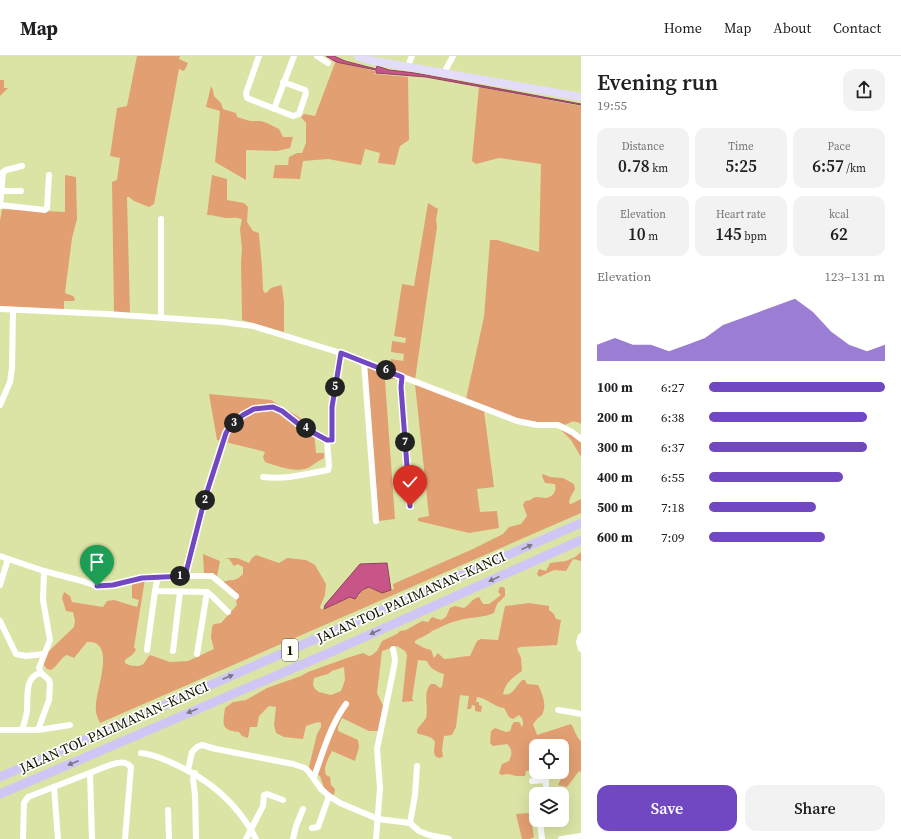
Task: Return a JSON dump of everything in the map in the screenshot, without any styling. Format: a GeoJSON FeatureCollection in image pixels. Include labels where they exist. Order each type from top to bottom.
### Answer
{"type":"FeatureCollection","features":[{"type":"Feature","properties":{"kind":"highway","name":"JALAN TOL PALIMANAN–KANCI"},"geometry":{"type":"LineString","coordinates":[[0,777],[581,523]]}},
{"type":"Feature","properties":{"kind":"highway","name":"JALAN TOL PALIMANAN–KANCI"},"geometry":{"type":"LineString","coordinates":[[0,794],[311,660],[581,540]]}},
{"type":"Feature","properties":{"kind":"highway"},"geometry":{"type":"LineString","coordinates":[[304,644],[311,660]]}},
{"type":"Feature","properties":{"kind":"main road"},"geometry":{"type":"LineString","coordinates":[[358,56],[368,60],[581,98]]}},
{"type":"Feature","properties":{"kind":"street"},"geometry":{"type":"LineString","coordinates":[[259,56],[246,95],[248,99],[293,116],[299,114],[306,93],[305,90],[283,82]]}},
{"type":"Feature","properties":{"kind":"street"},"geometry":{"type":"LineString","coordinates":[[274,109],[294,56]]}},
{"type":"Feature","properties":{"kind":"street"},"geometry":{"type":"LineString","coordinates":[[317,56],[328,63]]}},
{"type":"Feature","properties":{"kind":"street"},"geometry":{"type":"LineString","coordinates":[[408,66],[412,56]]}},
{"type":"Feature","properties":{"kind":"street"},"geometry":{"type":"LineString","coordinates":[[444,73],[453,56]]}},
{"type":"Feature","properties":{"kind":"street"},"geometry":{"type":"LineString","coordinates":[[22,166],[3,172],[0,205],[45,210],[48,208],[49,175]]}},
{"type":"Feature","properties":{"kind":"street"},"geometry":{"type":"LineString","coordinates":[[2,191],[21,191]]}},
{"type":"Feature","properties":{"kind":"street"},"geometry":{"type":"LineString","coordinates":[[161,219],[161,317]]}},
{"type":"Feature","properties":{"kind":"street"},"geometry":{"type":"LineString","coordinates":[[0,309],[161,317],[240,323],[265,329],[341,353],[517,421],[537,425],[558,425],[572,432],[581,439]]}},
{"type":"Feature","properties":{"kind":"street"},"geometry":{"type":"LineString","coordinates":[[0,405],[10,382],[12,368],[14,310]]}},
{"type":"Feature","properties":{"kind":"street"},"geometry":{"type":"LineString","coordinates":[[185,576],[205,498],[226,433],[231,425],[237,419],[250,411],[273,407],[282,411],[301,426],[327,440],[332,440],[332,407],[341,353]]}},
{"type":"Feature","properties":{"kind":"street"},"geometry":{"type":"LineString","coordinates":[[364,362],[376,521]]}},
{"type":"Feature","properties":{"kind":"street"},"geometry":{"type":"LineString","coordinates":[[402,377],[401,387],[410,506]]}},
{"type":"Feature","properties":{"kind":"street"},"geometry":{"type":"LineString","coordinates":[[263,477],[277,479],[328,470],[327,440]]}},
{"type":"Feature","properties":{"kind":"street"},"geometry":{"type":"LineString","coordinates":[[0,556],[44,571],[82,580],[97,586],[113,585],[158,576],[212,576],[236,596]]}},
{"type":"Feature","properties":{"kind":"street"},"geometry":{"type":"LineString","coordinates":[[0,585],[8,559]]}},
{"type":"Feature","properties":{"kind":"street"},"geometry":{"type":"LineString","coordinates":[[38,730],[49,700],[50,684],[49,680],[41,673],[40,666],[50,640],[43,600],[44,571]]}},
{"type":"Feature","properties":{"kind":"street"},"geometry":{"type":"LineString","coordinates":[[147,650],[158,576]]}},
{"type":"Feature","properties":{"kind":"street"},"geometry":{"type":"LineString","coordinates":[[155,591],[207,592],[228,612]]}},
{"type":"Feature","properties":{"kind":"street"},"geometry":{"type":"LineString","coordinates":[[172,651],[180,592]]}},
{"type":"Feature","properties":{"kind":"street"},"geometry":{"type":"LineString","coordinates":[[197,654],[207,592]]}},
{"type":"Feature","properties":{"kind":"street"},"geometry":{"type":"LineString","coordinates":[[0,621],[16,654],[26,656],[44,654]]}},
{"type":"Feature","properties":{"kind":"street"},"geometry":{"type":"LineString","coordinates":[[581,636],[579,642],[581,649]]}},
{"type":"Feature","properties":{"kind":"street"},"geometry":{"type":"LineString","coordinates":[[376,839],[380,788],[377,749],[394,667],[393,649]]}},
{"type":"Feature","properties":{"kind":"street"},"geometry":{"type":"LineString","coordinates":[[22,730],[26,717],[27,692],[29,683],[31,678],[36,674],[41,673]]}},
{"type":"Feature","properties":{"kind":"street"},"geometry":{"type":"LineString","coordinates":[[314,777],[332,726],[346,704]]}},
{"type":"Feature","properties":{"kind":"street"},"geometry":{"type":"LineString","coordinates":[[558,710],[580,714]]}},
{"type":"Feature","properties":{"kind":"street"},"geometry":{"type":"LineString","coordinates":[[0,730],[38,730],[70,725]]}},
{"type":"Feature","properties":{"kind":"street"},"geometry":{"type":"LineString","coordinates":[[188,770],[192,752],[197,747],[202,745],[293,764],[305,768],[314,777],[321,789],[340,803],[378,819],[410,823],[420,831],[439,838],[449,839]]}},
{"type":"Feature","properties":{"kind":"street"},"geometry":{"type":"LineString","coordinates":[[141,753],[156,756],[188,770],[194,776],[206,781],[230,801],[245,820],[249,835],[256,839]]}},
{"type":"Feature","properties":{"kind":"street"},"geometry":{"type":"LineString","coordinates":[[23,839],[24,803],[28,797],[110,765],[123,762],[127,763],[131,767],[125,839]]}},
{"type":"Feature","properties":{"kind":"street"},"geometry":{"type":"LineString","coordinates":[[410,823],[415,795],[417,766]]}},
{"type":"Feature","properties":{"kind":"street"},"geometry":{"type":"LineString","coordinates":[[90,773],[92,839]]}},
{"type":"Feature","properties":{"kind":"street"},"geometry":{"type":"LineString","coordinates":[[194,776],[196,839]]}},
{"type":"Feature","properties":{"kind":"street"},"geometry":{"type":"LineString","coordinates":[[532,781],[546,780],[546,787]]}},
{"type":"Feature","properties":{"kind":"street"},"geometry":{"type":"LineString","coordinates":[[54,787],[58,839]]}},
{"type":"Feature","properties":{"kind":"street"},"geometry":{"type":"LineString","coordinates":[[249,835],[263,806],[264,795],[267,794],[283,800]]}},
{"type":"Feature","properties":{"kind":"street"},"geometry":{"type":"LineString","coordinates":[[312,828],[318,827],[329,796]]}},
{"type":"Feature","properties":{"kind":"street"},"geometry":{"type":"LineString","coordinates":[[293,839],[296,826],[303,809]]}},
{"type":"Feature","properties":{"kind":"street"},"geometry":{"type":"LineString","coordinates":[[168,810],[169,839]]}},
{"type":"Feature","properties":{"kind":"street"},"geometry":{"type":"LineString","coordinates":[[541,827],[542,839]]}},
{"type":"Feature","properties":{"kind":"street"},"geometry":{"type":"LineString","coordinates":[[561,839],[581,836]]}},
{"type":"Feature","properties":{"kind":"shaded area"},"geometry":{"type":"Polygon","coordinates":[[[137,56],[180,56],[179,59],[188,63],[184,71],[179,69],[154,204],[149,207],[127,197],[130,313],[114,313],[112,182],[117,180],[120,158],[110,156],[117,108],[127,106],[137,56]]]}},
{"type":"Feature","properties":{"kind":"shaded area"},"geometry":{"type":"Polygon","coordinates":[[[326,56],[334,56],[345,61],[376,69],[377,66],[389,70],[415,73],[581,105],[426,77],[376,73],[376,70],[336,62],[326,56]]]}},
{"type":"Feature","properties":{"kind":"shaded area"},"geometry":{"type":"Polygon","coordinates":[[[335,63],[344,63],[375,71],[375,74],[408,77],[409,140],[400,146],[395,165],[378,163],[380,153],[365,149],[361,165],[328,159],[303,161],[300,179],[273,178],[275,165],[288,165],[289,157],[297,153],[302,153],[306,143],[306,123],[301,117],[304,114],[315,116],[335,63]]]}},
{"type":"Feature","properties":{"kind":"shaded area"},"geometry":{"type":"Polygon","coordinates":[[[0,80],[4,80],[4,88],[8,88],[0,96],[0,80]]]}},
{"type":"Feature","properties":{"kind":"shaded area"},"geometry":{"type":"Polygon","coordinates":[[[211,86],[214,96],[221,103],[223,109],[236,113],[237,117],[250,121],[261,121],[267,123],[279,129],[283,137],[293,137],[290,148],[277,151],[246,150],[246,180],[215,162],[220,111],[206,107],[211,86]]]}},
{"type":"Feature","properties":{"kind":"shaded area"},"geometry":{"type":"Polygon","coordinates":[[[479,87],[581,106],[581,424],[574,422],[564,425],[527,421],[506,415],[466,399],[484,317],[490,240],[497,240],[539,252],[541,164],[499,158],[476,164],[472,161],[479,87]]]}},
{"type":"Feature","properties":{"kind":"shaded area"},"geometry":{"type":"Polygon","coordinates":[[[65,175],[76,177],[77,219],[72,238],[65,293],[73,296],[75,299],[74,301],[64,301],[64,310],[0,306],[0,221],[2,209],[65,212],[65,175]]]}},
{"type":"Feature","properties":{"kind":"shaded area"},"geometry":{"type":"Polygon","coordinates":[[[212,175],[227,179],[227,200],[244,203],[248,207],[247,222],[253,231],[259,233],[263,290],[266,293],[271,288],[281,285],[282,287],[284,302],[284,332],[242,320],[242,249],[240,229],[242,219],[207,215],[212,175]]]}},
{"type":"Feature","properties":{"kind":"shaded area"},"geometry":{"type":"Polygon","coordinates":[[[428,203],[438,209],[436,219],[437,227],[415,380],[390,369],[391,359],[403,361],[404,354],[391,352],[392,341],[405,343],[406,338],[394,336],[402,284],[414,286],[428,203]]]}},
{"type":"Feature","properties":{"kind":"shaded area"},"geometry":{"type":"Polygon","coordinates":[[[366,364],[394,375],[395,379],[385,380],[395,519],[379,521],[366,364]]]}},
{"type":"Feature","properties":{"kind":"shaded area"},"geometry":{"type":"Polygon","coordinates":[[[415,384],[484,411],[494,487],[477,489],[480,512],[497,511],[499,528],[469,533],[418,521],[418,518],[429,516],[415,384]]]}},
{"type":"Feature","properties":{"kind":"shaded area"},"geometry":{"type":"Polygon","coordinates":[[[209,394],[271,400],[299,417],[314,430],[316,453],[324,453],[324,458],[308,468],[297,470],[280,467],[265,462],[263,457],[265,452],[217,440],[209,394]]]}},
{"type":"Feature","properties":{"kind":"shaded area"},"geometry":{"type":"Polygon","coordinates":[[[560,429],[573,435],[581,442],[581,457],[571,440],[560,429]]]}},
{"type":"Feature","properties":{"kind":"shaded area"},"geometry":{"type":"Polygon","coordinates":[[[543,474],[550,477],[563,478],[574,484],[575,489],[569,503],[571,504],[581,499],[581,513],[100,723],[96,713],[96,703],[103,658],[101,650],[96,644],[87,642],[74,658],[67,655],[51,670],[47,669],[43,664],[48,652],[74,627],[75,621],[73,612],[66,611],[62,598],[64,592],[70,596],[72,602],[103,607],[107,601],[114,600],[137,607],[139,600],[132,598],[132,583],[145,579],[134,647],[136,650],[125,660],[125,663],[132,666],[140,666],[150,655],[170,662],[188,661],[214,649],[211,638],[212,627],[214,624],[221,623],[237,605],[236,601],[239,597],[223,582],[240,577],[243,574],[243,567],[238,564],[234,566],[229,559],[225,558],[237,558],[249,563],[256,555],[279,563],[287,558],[306,560],[315,565],[326,584],[325,595],[320,607],[321,609],[324,609],[350,597],[359,596],[362,590],[369,587],[382,593],[394,589],[393,584],[473,549],[503,534],[509,527],[521,524],[527,516],[523,505],[525,501],[529,501],[536,497],[546,498],[552,495],[555,491],[555,484],[545,483],[542,476],[543,474]]]}},
{"type":"Feature","properties":{"kind":"shaded area"},"geometry":{"type":"Polygon","coordinates":[[[581,552],[581,561],[573,559],[566,571],[554,570],[539,577],[537,574],[539,569],[546,571],[550,563],[566,561],[575,557],[581,552]]]}},
{"type":"Feature","properties":{"kind":"shaded area"},"geometry":{"type":"Polygon","coordinates":[[[203,554],[220,561],[217,576],[212,574],[204,574],[203,554]]]}},
{"type":"Feature","properties":{"kind":"shaded area"},"geometry":{"type":"Polygon","coordinates":[[[387,563],[391,590],[382,593],[369,587],[362,590],[355,599],[350,597],[324,609],[325,605],[360,564],[387,563]]]}},
{"type":"Feature","properties":{"kind":"shaded area"},"geometry":{"type":"Polygon","coordinates":[[[500,587],[503,587],[505,589],[505,596],[497,604],[494,613],[449,623],[415,641],[415,643],[431,650],[434,658],[438,653],[444,659],[470,656],[477,641],[481,639],[498,640],[505,606],[529,603],[549,606],[549,610],[554,614],[556,619],[561,620],[557,645],[520,647],[517,649],[521,658],[522,671],[508,683],[503,694],[509,694],[522,680],[525,680],[527,684],[538,685],[543,696],[544,708],[542,715],[533,724],[537,735],[571,724],[581,741],[581,772],[579,771],[567,787],[558,785],[561,779],[569,779],[569,739],[529,739],[529,771],[526,771],[525,776],[508,774],[501,775],[499,773],[502,764],[509,761],[511,750],[507,744],[493,746],[490,743],[491,731],[495,728],[506,732],[510,731],[514,722],[519,722],[522,727],[523,721],[519,715],[513,719],[509,717],[504,708],[477,697],[476,702],[479,702],[479,705],[482,706],[481,712],[475,711],[475,706],[472,705],[471,709],[467,709],[469,696],[460,695],[456,727],[452,735],[444,736],[442,750],[443,757],[439,758],[435,756],[434,740],[417,733],[417,730],[426,718],[426,696],[428,688],[431,684],[435,684],[440,688],[442,687],[444,674],[434,670],[427,661],[418,660],[412,699],[414,701],[402,702],[407,655],[405,651],[397,646],[382,651],[377,693],[384,708],[379,731],[369,731],[342,718],[338,727],[338,731],[358,740],[359,747],[355,761],[332,751],[326,763],[325,772],[326,775],[330,777],[331,785],[335,789],[334,795],[326,790],[320,776],[312,772],[309,767],[321,723],[318,722],[306,726],[303,739],[284,737],[276,733],[274,725],[276,707],[269,706],[259,716],[257,727],[250,727],[248,738],[242,736],[239,732],[229,730],[224,725],[225,708],[233,702],[246,700],[267,688],[347,658],[363,653],[369,656],[372,655],[377,651],[382,641],[400,631],[406,630],[422,621],[428,622],[432,617],[441,620],[446,617],[450,608],[455,606],[464,608],[474,599],[479,597],[483,604],[489,604],[501,595],[498,592],[500,587]],[[344,667],[314,678],[313,685],[319,692],[331,695],[341,691],[345,680],[344,667]]]}},
{"type":"Feature","properties":{"kind":"shaded area"},"geometry":{"type":"Polygon","coordinates":[[[529,813],[529,827],[532,827],[534,837],[530,839],[522,839],[516,814],[529,813]]]}},
{"type":"Feature","properties":{"kind":"route"},"geometry":{"type":"LineString","coordinates":[[97,586],[113,585],[158,576],[185,576],[187,563],[205,498],[226,433],[231,425],[243,415],[254,409],[265,407],[277,408],[301,426],[327,440],[332,440],[331,417],[333,396],[341,353],[402,377],[401,387],[410,506]]}}]}
